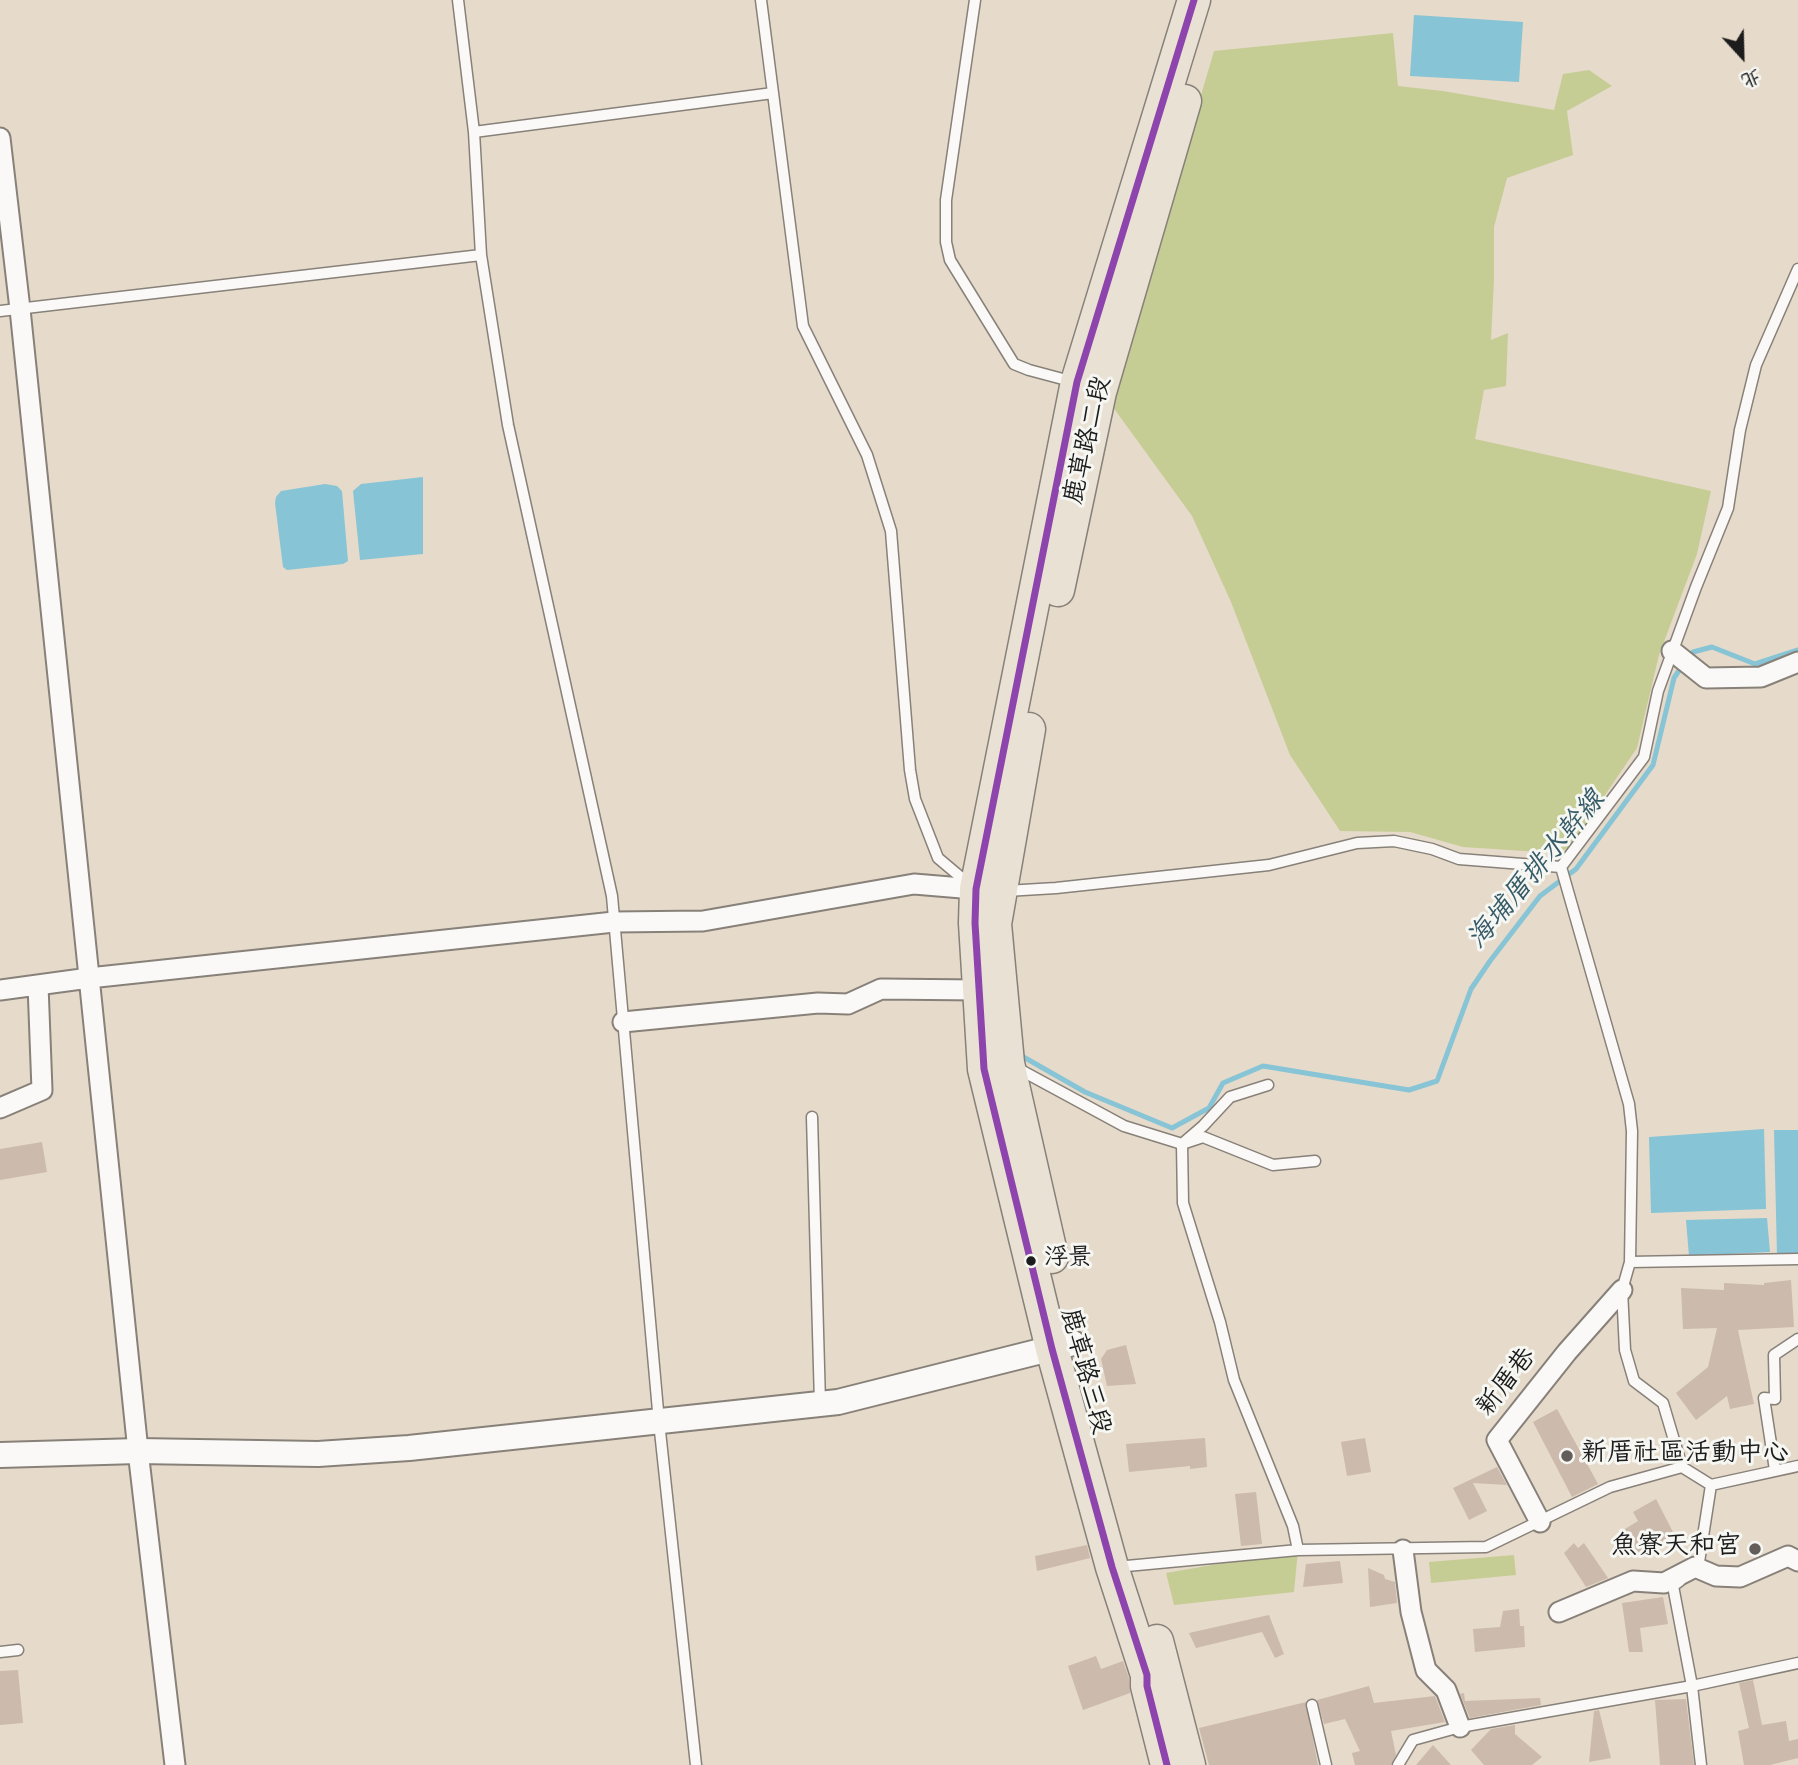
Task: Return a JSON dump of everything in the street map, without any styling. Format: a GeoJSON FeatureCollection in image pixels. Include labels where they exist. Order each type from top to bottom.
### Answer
{"type":"FeatureCollection","features":[{"type":"Feature","properties":{"kind":"main road","name":"鹿草路二段"},"geometry":{"type":"LineString","coordinates":[[989,890],[1077,382],[1194,0]]}},
{"type":"Feature","properties":{"kind":"main road","name":"鹿草路二段"},"geometry":{"type":"LineString","coordinates":[[989,890],[1035,694],[1100,391],[1215,0]]}},
{"type":"Feature","properties":{"kind":"main road","name":"鹿草路三段"},"geometry":{"type":"LineString","coordinates":[[989,890],[975,923],[979,990],[1063,1346],[1123,1566],[1147,1675],[1147,1686],[1167,1765]]}},
{"type":"Feature","properties":{"kind":"main road","name":"鹿草路三段"},"geometry":{"type":"LineString","coordinates":[[989,890],[995,924],[996,1066]]}},
{"type":"Feature","properties":{"kind":"main road","name":"鹿草路三段"},"geometry":{"type":"LineString","coordinates":[[1123,1566],[1167,1675],[1189,1765]]}},
{"type":"Feature","properties":{"kind":"street"},"geometry":{"type":"LineString","coordinates":[[0,138],[138,1451],[175,1765]]}},
{"type":"Feature","properties":{"kind":"street"},"geometry":{"type":"LineString","coordinates":[[1672,651],[1706,678],[1761,677],[1798,662]]}},
{"type":"Feature","properties":{"kind":"street"},"geometry":{"type":"LineString","coordinates":[[0,990],[89,978],[614,922],[703,921],[914,884],[989,890]]}},
{"type":"Feature","properties":{"kind":"street"},"geometry":{"type":"LineString","coordinates":[[0,1108],[42,1090],[38,985]]}},
{"type":"Feature","properties":{"kind":"street"},"geometry":{"type":"LineString","coordinates":[[623,1022],[818,1003],[848,1004],[881,989],[979,990]]}},
{"type":"Feature","properties":{"kind":"street","name":"新厝巷"},"geometry":{"type":"LineString","coordinates":[[1540,1522],[1497,1440],[1567,1352],[1622,1290]]}},
{"type":"Feature","properties":{"kind":"street"},"geometry":{"type":"LineString","coordinates":[[0,1455],[138,1451],[318,1454],[409,1448],[838,1402],[1063,1346]]}},
{"type":"Feature","properties":{"kind":"street"},"geometry":{"type":"LineString","coordinates":[[1403,1550],[1410,1612],[1426,1670],[1446,1690],[1460,1727]]}},
{"type":"Feature","properties":{"kind":"street"},"geometry":{"type":"LineString","coordinates":[[1559,1612],[1633,1581],[1664,1583],[1695,1567],[1716,1576],[1740,1577],[1788,1556],[1798,1561]]}},
{"type":"Feature","properties":{"kind":"lane"},"geometry":{"type":"LineString","coordinates":[[457,0],[474,132],[481,255],[508,425],[612,896],[659,1422],[696,1765]]}},
{"type":"Feature","properties":{"kind":"lane"},"geometry":{"type":"LineString","coordinates":[[761,0],[803,326],[867,455],[891,531],[910,770],[915,799],[938,858],[989,890],[1056,888],[1269,865],[1357,844],[1394,841],[1432,849],[1459,859],[1560,867]]}},
{"type":"Feature","properties":{"kind":"lane"},"geometry":{"type":"LineString","coordinates":[[975,0],[946,200],[946,242],[950,261],[1014,364],[1077,382]]}},
{"type":"Feature","properties":{"kind":"lane"},"geometry":{"type":"LineString","coordinates":[[474,132],[773,93]]}},
{"type":"Feature","properties":{"kind":"lane"},"geometry":{"type":"LineString","coordinates":[[0,311],[481,255]]}},
{"type":"Feature","properties":{"kind":"lane"},"geometry":{"type":"LineString","coordinates":[[1560,867],[1644,757],[1657,691],[1728,508],[1740,430],[1756,365],[1798,270]]}},
{"type":"Feature","properties":{"kind":"lane"},"geometry":{"type":"LineString","coordinates":[[1560,867],[1629,1104],[1632,1131],[1630,1262],[1622,1290],[1625,1350],[1634,1381],[1663,1403],[1682,1467],[1711,1485],[1798,1465]]}},
{"type":"Feature","properties":{"kind":"lane"},"geometry":{"type":"LineString","coordinates":[[996,1066],[1124,1126],[1182,1144],[1203,1137],[1273,1165],[1315,1161]]}},
{"type":"Feature","properties":{"kind":"lane"},"geometry":{"type":"LineString","coordinates":[[1182,1144],[1230,1097],[1268,1085]]}},
{"type":"Feature","properties":{"kind":"lane"},"geometry":{"type":"LineString","coordinates":[[812,1117],[820,1403]]}},
{"type":"Feature","properties":{"kind":"lane"},"geometry":{"type":"LineString","coordinates":[[1182,1144],[1184,1203],[1220,1322],[1234,1380],[1293,1526],[1298,1550]]}},
{"type":"Feature","properties":{"kind":"lane"},"geometry":{"type":"LineString","coordinates":[[1630,1262],[1798,1259]]}},
{"type":"Feature","properties":{"kind":"lane"},"geometry":{"type":"LineString","coordinates":[[1774,1470],[1764,1398],[1775,1399],[1774,1355],[1798,1339]]}},
{"type":"Feature","properties":{"kind":"lane"},"geometry":{"type":"LineString","coordinates":[[1123,1566],[1298,1550],[1486,1547],[1610,1487],[1682,1467]]}},
{"type":"Feature","properties":{"kind":"lane"},"geometry":{"type":"LineString","coordinates":[[1701,1765],[1692,1686],[1673,1586],[1699,1562],[1711,1485]]}},
{"type":"Feature","properties":{"kind":"lane"},"geometry":{"type":"LineString","coordinates":[[0,1651],[18,1650]]}},
{"type":"Feature","properties":{"kind":"lane"},"geometry":{"type":"LineString","coordinates":[[1398,1765],[1413,1740],[1460,1727],[1692,1686],[1798,1663]]}},
{"type":"Feature","properties":{"kind":"lane"},"geometry":{"type":"LineString","coordinates":[[1312,1705],[1326,1765]]}},
{"type":"Feature","properties":{"kind":"green space"},"geometry":{"type":"Polygon","coordinates":[[[1393,33],[1398,86],[1554,110],[1563,74],[1589,70],[1612,86],[1567,111],[1573,155],[1507,178],[1494,227],[1491,340],[1508,333],[1506,386],[1484,390],[1475,439],[1711,491],[1697,554],[1659,655],[1637,748],[1569,848],[1555,853],[1463,847],[1410,832],[1340,831],[1290,755],[1231,602],[1192,516],[1110,403],[1214,51],[1393,33]]]}},
{"type":"Feature","properties":{"kind":"green space"},"geometry":{"type":"Polygon","coordinates":[[[1298,1550],[1294,1592],[1174,1605],[1166,1573],[1298,1550]]]}},
{"type":"Feature","properties":{"kind":"green space"},"geometry":{"type":"Polygon","coordinates":[[[1514,1555],[1516,1575],[1431,1583],[1429,1562],[1514,1555]]]}},
{"type":"Feature","properties":{"kind":"water"},"geometry":{"type":"Polygon","coordinates":[[[1414,15],[1523,22],[1519,82],[1410,76],[1414,15]]]}},
{"type":"Feature","properties":{"kind":"water"},"geometry":{"type":"Polygon","coordinates":[[[423,477],[423,554],[360,560],[353,491],[361,484],[423,477]]]}},
{"type":"Feature","properties":{"kind":"water"},"geometry":{"type":"Polygon","coordinates":[[[325,484],[337,486],[342,491],[348,561],[343,564],[287,570],[283,567],[276,497],[281,491],[325,484]]]}},
{"type":"Feature","properties":{"kind":"water"},"geometry":{"type":"Polygon","coordinates":[[[1764,1129],[1766,1209],[1651,1213],[1649,1137],[1764,1129]]]}},
{"type":"Feature","properties":{"kind":"water"},"geometry":{"type":"Polygon","coordinates":[[[1774,1130],[1798,1130],[1798,1254],[1777,1255],[1774,1130]]]}},
{"type":"Feature","properties":{"kind":"water"},"geometry":{"type":"Polygon","coordinates":[[[1767,1218],[1770,1252],[1689,1256],[1686,1220],[1767,1218]]]}},
{"type":"Feature","properties":{"kind":"building"},"geometry":{"type":"Polygon","coordinates":[[[42,1142],[47,1172],[0,1180],[0,1149],[42,1142]]]}},
{"type":"Feature","properties":{"kind":"building"},"geometry":{"type":"Polygon","coordinates":[[[1791,1280],[1794,1327],[1738,1330],[1754,1404],[1730,1409],[1727,1396],[1696,1420],[1676,1393],[1708,1367],[1717,1328],[1683,1329],[1681,1288],[1724,1290],[1724,1283],[1764,1285],[1791,1280]]]}},
{"type":"Feature","properties":{"kind":"building"},"geometry":{"type":"Polygon","coordinates":[[[1126,1345],[1136,1384],[1107,1386],[1101,1359],[1107,1350],[1126,1345]]]}},
{"type":"Feature","properties":{"kind":"building","name":"新厝社區活動中心"},"geometry":{"type":"Polygon","coordinates":[[[1557,1409],[1598,1484],[1572,1497],[1533,1422],[1557,1409]]]}},
{"type":"Feature","properties":{"kind":"building"},"geometry":{"type":"Polygon","coordinates":[[[1205,1438],[1207,1467],[1129,1472],[1126,1444],[1205,1438]]]}},
{"type":"Feature","properties":{"kind":"building"},"geometry":{"type":"Polygon","coordinates":[[[1365,1438],[1371,1472],[1347,1476],[1341,1442],[1365,1438]]]}},
{"type":"Feature","properties":{"kind":"building"},"geometry":{"type":"Polygon","coordinates":[[[1497,1467],[1507,1485],[1473,1483],[1487,1511],[1469,1520],[1453,1488],[1497,1467]]]}},
{"type":"Feature","properties":{"kind":"building"},"geometry":{"type":"Polygon","coordinates":[[[1256,1492],[1262,1544],[1241,1546],[1235,1494],[1256,1492]]]}},
{"type":"Feature","properties":{"kind":"building"},"geometry":{"type":"Polygon","coordinates":[[[1656,1499],[1675,1536],[1637,1555],[1625,1529],[1638,1521],[1633,1512],[1656,1499]]]}},
{"type":"Feature","properties":{"kind":"building"},"geometry":{"type":"Polygon","coordinates":[[[1574,1543],[1578,1548],[1584,1543],[1608,1578],[1586,1587],[1564,1553],[1574,1543]]]}},
{"type":"Feature","properties":{"kind":"building"},"geometry":{"type":"Polygon","coordinates":[[[1087,1545],[1090,1558],[1037,1571],[1035,1556],[1087,1545]]]}},
{"type":"Feature","properties":{"kind":"building"},"geometry":{"type":"Polygon","coordinates":[[[1340,1561],[1343,1583],[1303,1587],[1306,1564],[1340,1561]]]}},
{"type":"Feature","properties":{"kind":"building"},"geometry":{"type":"Polygon","coordinates":[[[1368,1568],[1395,1582],[1397,1603],[1370,1607],[1368,1568]]]}},
{"type":"Feature","properties":{"kind":"building"},"geometry":{"type":"Polygon","coordinates":[[[1663,1597],[1668,1624],[1640,1628],[1643,1652],[1629,1652],[1622,1603],[1663,1597]]]}},
{"type":"Feature","properties":{"kind":"building"},"geometry":{"type":"Polygon","coordinates":[[[1519,1609],[1520,1626],[1524,1626],[1525,1647],[1475,1652],[1473,1629],[1500,1627],[1503,1611],[1519,1609]]]}},
{"type":"Feature","properties":{"kind":"building"},"geometry":{"type":"Polygon","coordinates":[[[1269,1615],[1284,1654],[1275,1658],[1262,1632],[1196,1648],[1189,1633],[1269,1615]]]}},
{"type":"Feature","properties":{"kind":"building"},"geometry":{"type":"Polygon","coordinates":[[[1096,1656],[1101,1669],[1123,1661],[1129,1678],[1130,1693],[1083,1710],[1068,1666],[1096,1656]]]}},
{"type":"Feature","properties":{"kind":"building"},"geometry":{"type":"Polygon","coordinates":[[[18,1670],[23,1723],[0,1725],[0,1671],[18,1670]]]}},
{"type":"Feature","properties":{"kind":"building"},"geometry":{"type":"Polygon","coordinates":[[[1753,1680],[1762,1725],[1786,1721],[1789,1741],[1798,1739],[1798,1758],[1770,1765],[1744,1765],[1738,1731],[1749,1728],[1739,1683],[1753,1680]]]}},
{"type":"Feature","properties":{"kind":"building"},"geometry":{"type":"Polygon","coordinates":[[[1369,1686],[1374,1703],[1435,1696],[1445,1722],[1391,1731],[1396,1755],[1391,1765],[1355,1765],[1352,1753],[1360,1751],[1345,1719],[1324,1724],[1317,1700],[1369,1686]]]}},
{"type":"Feature","properties":{"kind":"building"},"geometry":{"type":"Polygon","coordinates":[[[1464,1693],[1465,1701],[1540,1698],[1541,1705],[1470,1718],[1460,1694],[1464,1693]]]}},
{"type":"Feature","properties":{"kind":"building"},"geometry":{"type":"Polygon","coordinates":[[[1686,1699],[1694,1765],[1660,1765],[1655,1700],[1686,1699]]]}},
{"type":"Feature","properties":{"kind":"building"},"geometry":{"type":"Polygon","coordinates":[[[1306,1702],[1318,1765],[1209,1765],[1199,1728],[1306,1702]]]}},
{"type":"Feature","properties":{"kind":"building"},"geometry":{"type":"Polygon","coordinates":[[[1599,1710],[1611,1758],[1589,1762],[1594,1711],[1599,1710]]]}},
{"type":"Feature","properties":{"kind":"building"},"geometry":{"type":"Polygon","coordinates":[[[1515,1725],[1515,1734],[1542,1757],[1532,1765],[1484,1765],[1471,1750],[1491,1729],[1515,1725]]]}},
{"type":"Feature","properties":{"kind":"building"},"geometry":{"type":"Polygon","coordinates":[[[1433,1745],[1451,1765],[1416,1765],[1433,1745]]]}},
{"type":"Feature","properties":{"kind":"waterway","name":"海埔厝排水幹線"},"geometry":{"type":"LineString","coordinates":[[1688,658],[1693,652],[1712,647],[1755,664],[1798,650]]}},
{"type":"Feature","properties":{"kind":"waterway","name":"海埔厝排水幹線"},"geometry":{"type":"LineString","coordinates":[[1020,1055],[1085,1092],[1172,1128],[1209,1108],[1223,1083],[1263,1066],[1409,1090],[1437,1081],[1471,989],[1490,961],[1540,896],[1576,869],[1653,765],[1674,678],[1682,666]]}},
{"type":"Feature","properties":{"kind":"transit line"},"geometry":{"type":"LineString","coordinates":[[1167,1765],[1147,1686],[1147,1675],[1112,1567],[1052,1349],[984,1069],[975,923],[976,889],[1077,382],[1194,0]]}},
{"type":"Feature","properties":{"kind":"place","name":"浮景"},"geometry":{"type":"Point","coordinates":[1031,1261]}},
{"type":"Feature","properties":{"kind":"place","name":"新厝社區活動中心"},"geometry":{"type":"Point","coordinates":[1567,1456]}},
{"type":"Feature","properties":{"kind":"place","name":"魚寮天和宮"},"geometry":{"type":"Point","coordinates":[1755,1549]}}]}
